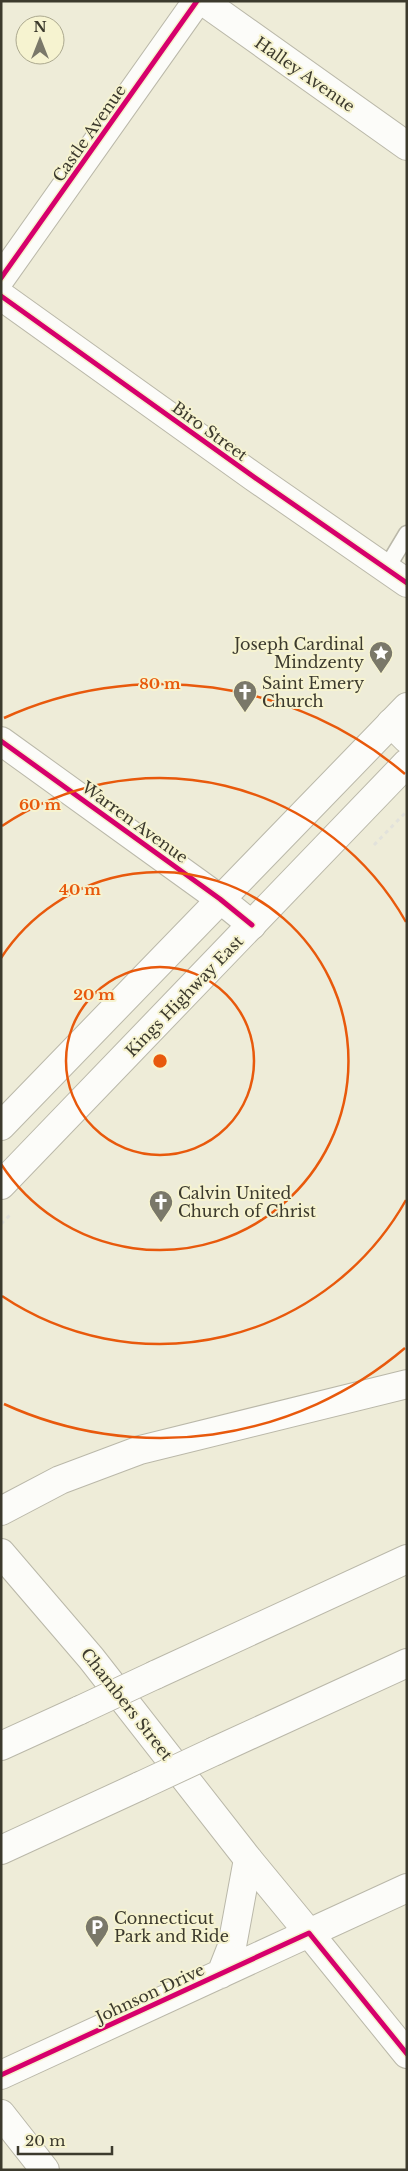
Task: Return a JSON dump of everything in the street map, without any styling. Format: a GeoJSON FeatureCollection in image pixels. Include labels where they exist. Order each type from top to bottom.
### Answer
{"type":"FeatureCollection","features":[{"type":"Feature","properties":{"kind":"main road","name":"Castle Avenue"},"geometry":{"type":"LineString","coordinates":[[1,278],[197,1]]}},
{"type":"Feature","properties":{"kind":"main road","name":"Halley Avenue"},"geometry":{"type":"LineString","coordinates":[[203,1],[407,146]]}},
{"type":"Feature","properties":{"kind":"main road","name":"Biro Street"},"geometry":{"type":"LineString","coordinates":[[1,296],[254,478],[397,576]]}},
{"type":"Feature","properties":{"kind":"main road"},"geometry":{"type":"LineString","coordinates":[[1,1126],[220,899],[401,723]]}},
{"type":"Feature","properties":{"kind":"main road","name":"Warren Avenue"},"geometry":{"type":"LineString","coordinates":[[1,741],[220,899],[252,925]]}},
{"type":"Feature","properties":{"kind":"main road","name":"Kings Highway East"},"geometry":{"type":"LineString","coordinates":[[1,1185],[407,763]]}},
{"type":"Feature","properties":{"kind":"main road"},"geometry":{"type":"LineString","coordinates":[[1,1510],[60,1480],[140,1450],[407,1384]]}},
{"type":"Feature","properties":{"kind":"main road","name":"Chambers Street"},"geometry":{"type":"LineString","coordinates":[[1,1553],[91,1658],[248,1859],[407,2054]]}},
{"type":"Feature","properties":{"kind":"main road"},"geometry":{"type":"LineString","coordinates":[[1,1746],[407,1559]]}},
{"type":"Feature","properties":{"kind":"main road"},"geometry":{"type":"LineString","coordinates":[[1,1850],[407,1663]]}},
{"type":"Feature","properties":{"kind":"main road"},"geometry":{"type":"LineString","coordinates":[[221,1974],[232,1946],[248,1859]]}},
{"type":"Feature","properties":{"kind":"main road","name":"Johnson Drive"},"geometry":{"type":"LineString","coordinates":[[1,2075],[407,1888]]}},
{"type":"Feature","properties":{"kind":"main road"},"geometry":{"type":"LineString","coordinates":[[1,2114],[45,2170]]}},
{"type":"Feature","properties":{"kind":"lane"},"geometry":{"type":"LineString","coordinates":[[397,576],[407,534]]}},
{"type":"Feature","properties":{"kind":"cycle path"},"geometry":{"type":"LineString","coordinates":[[1,278],[197,1]]}},
{"type":"Feature","properties":{"kind":"cycle path"},"geometry":{"type":"LineString","coordinates":[[1,296],[254,477],[407,583]]}},
{"type":"Feature","properties":{"kind":"cycle path"},"geometry":{"type":"LineString","coordinates":[[1,741],[220,899],[252,925]]}},
{"type":"Feature","properties":{"kind":"cycle path"},"geometry":{"type":"LineString","coordinates":[[1,2075],[309,1933],[407,2054]]}},
{"type":"Feature","properties":{"kind":"place","name":"Joseph Cardinal Mindzenty"},"geometry":{"type":"Point","coordinates":[381,674]}},
{"type":"Feature","properties":{"kind":"place","name":"Saint Emery Church"},"geometry":{"type":"Point","coordinates":[245,713]}},
{"type":"Feature","properties":{"kind":"place","name":"Calvin United Church of Christ"},"geometry":{"type":"Point","coordinates":[161,1223]}},
{"type":"Feature","properties":{"kind":"place","name":"Connecticut Park and Ride"},"geometry":{"type":"Point","coordinates":[97,1948]}}]}
